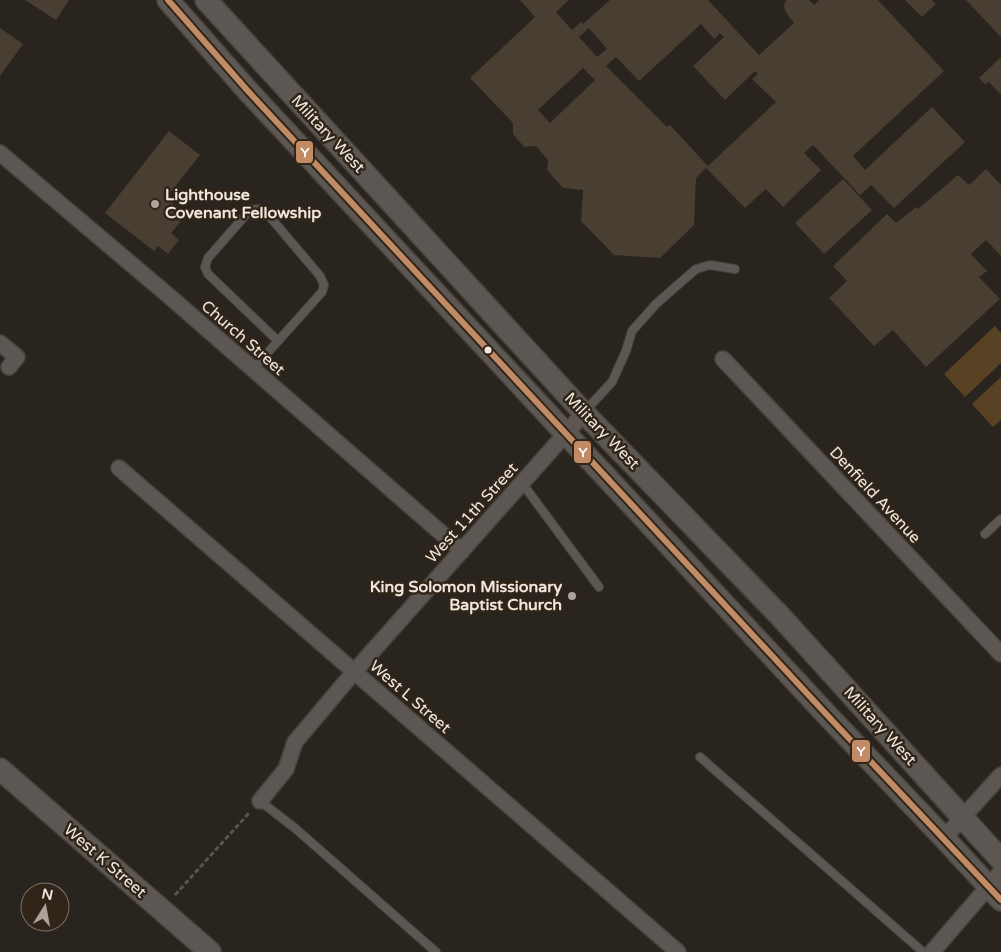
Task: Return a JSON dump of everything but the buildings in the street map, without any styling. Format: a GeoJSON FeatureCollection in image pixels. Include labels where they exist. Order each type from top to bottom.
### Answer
{"type":"FeatureCollection","features":[{"type":"Feature","properties":{"kind":"main road","name":"Military West"},"geometry":{"type":"LineString","coordinates":[[168,0],[248,90],[826,715],[944,838],[997,886]]}},
{"type":"Feature","properties":{"kind":"main road","name":"Military West"},"geometry":{"type":"LineString","coordinates":[[206,0],[584,412],[781,617],[1001,860]]}},
{"type":"Feature","properties":{"kind":"main road","name":"West K Street"},"geometry":{"type":"LineString","coordinates":[[0,769],[210,952]]}},
{"type":"Feature","properties":{"kind":"street","name":"Church Street"},"geometry":{"type":"LineString","coordinates":[[0,153],[462,551]]}},
{"type":"Feature","properties":{"kind":"street"},"geometry":{"type":"LineString","coordinates":[[0,343],[17,358],[9,367]]}},
{"type":"Feature","properties":{"kind":"street","name":"Denfield Avenue"},"geometry":{"type":"LineString","coordinates":[[723,359],[1001,654]]}},
{"type":"Feature","properties":{"kind":"street","name":"West 11th Street"},"geometry":{"type":"LineString","coordinates":[[260,801],[286,769],[295,742],[354,672],[584,412]]}},
{"type":"Feature","properties":{"kind":"street","name":"West L Street"},"geometry":{"type":"LineString","coordinates":[[119,468],[678,952]]}},
{"type":"Feature","properties":{"kind":"street"},"geometry":{"type":"LineString","coordinates":[[944,838],[1001,776]]}},
{"type":"Feature","properties":{"kind":"street"},"geometry":{"type":"LineString","coordinates":[[932,952],[997,886]]}},
{"type":"Feature","properties":{"kind":"lane"},"geometry":{"type":"LineString","coordinates":[[253,369],[322,292],[324,285],[320,276],[265,211],[259,209],[250,210],[208,258],[205,267],[208,274],[278,341]]}},
{"type":"Feature","properties":{"kind":"lane"},"geometry":{"type":"LineString","coordinates":[[584,412],[612,382],[626,351],[632,331],[656,304],[696,269],[710,265],[735,269]]}},
{"type":"Feature","properties":{"kind":"lane"},"geometry":{"type":"LineString","coordinates":[[522,482],[599,587]]}},
{"type":"Feature","properties":{"kind":"lane"},"geometry":{"type":"LineString","coordinates":[[985,534],[1001,519]]}},
{"type":"Feature","properties":{"kind":"lane"},"geometry":{"type":"LineString","coordinates":[[700,757],[923,952]]}},
{"type":"Feature","properties":{"kind":"lane"},"geometry":{"type":"LineString","coordinates":[[260,801],[296,829],[436,952]]}},
{"type":"Feature","properties":{"kind":"path"},"geometry":{"type":"LineString","coordinates":[[162,910],[260,801]]}},
{"type":"Feature","properties":{"kind":"shaded area"},"geometry":{"type":"Polygon","coordinates":[[[995,326],[1001,333],[1001,363],[965,397],[944,374],[995,326]]]}},
{"type":"Feature","properties":{"kind":"shaded area"},"geometry":{"type":"Polygon","coordinates":[[[1001,377],[1001,420],[993,427],[972,404],[1001,377]]]}},
{"type":"Feature","properties":{"kind":"transit line","name":"Y"},"geometry":{"type":"LineString","coordinates":[[168,0],[247,90],[1001,900]]}},
{"type":"Feature","properties":{"kind":"place","name":"Lighthouse Covenant Fellowship"},"geometry":{"type":"Point","coordinates":[155,204]}},
{"type":"Feature","properties":{"kind":"place","name":"King Solomon Missionary Baptist Church"},"geometry":{"type":"Point","coordinates":[572,596]}}]}
